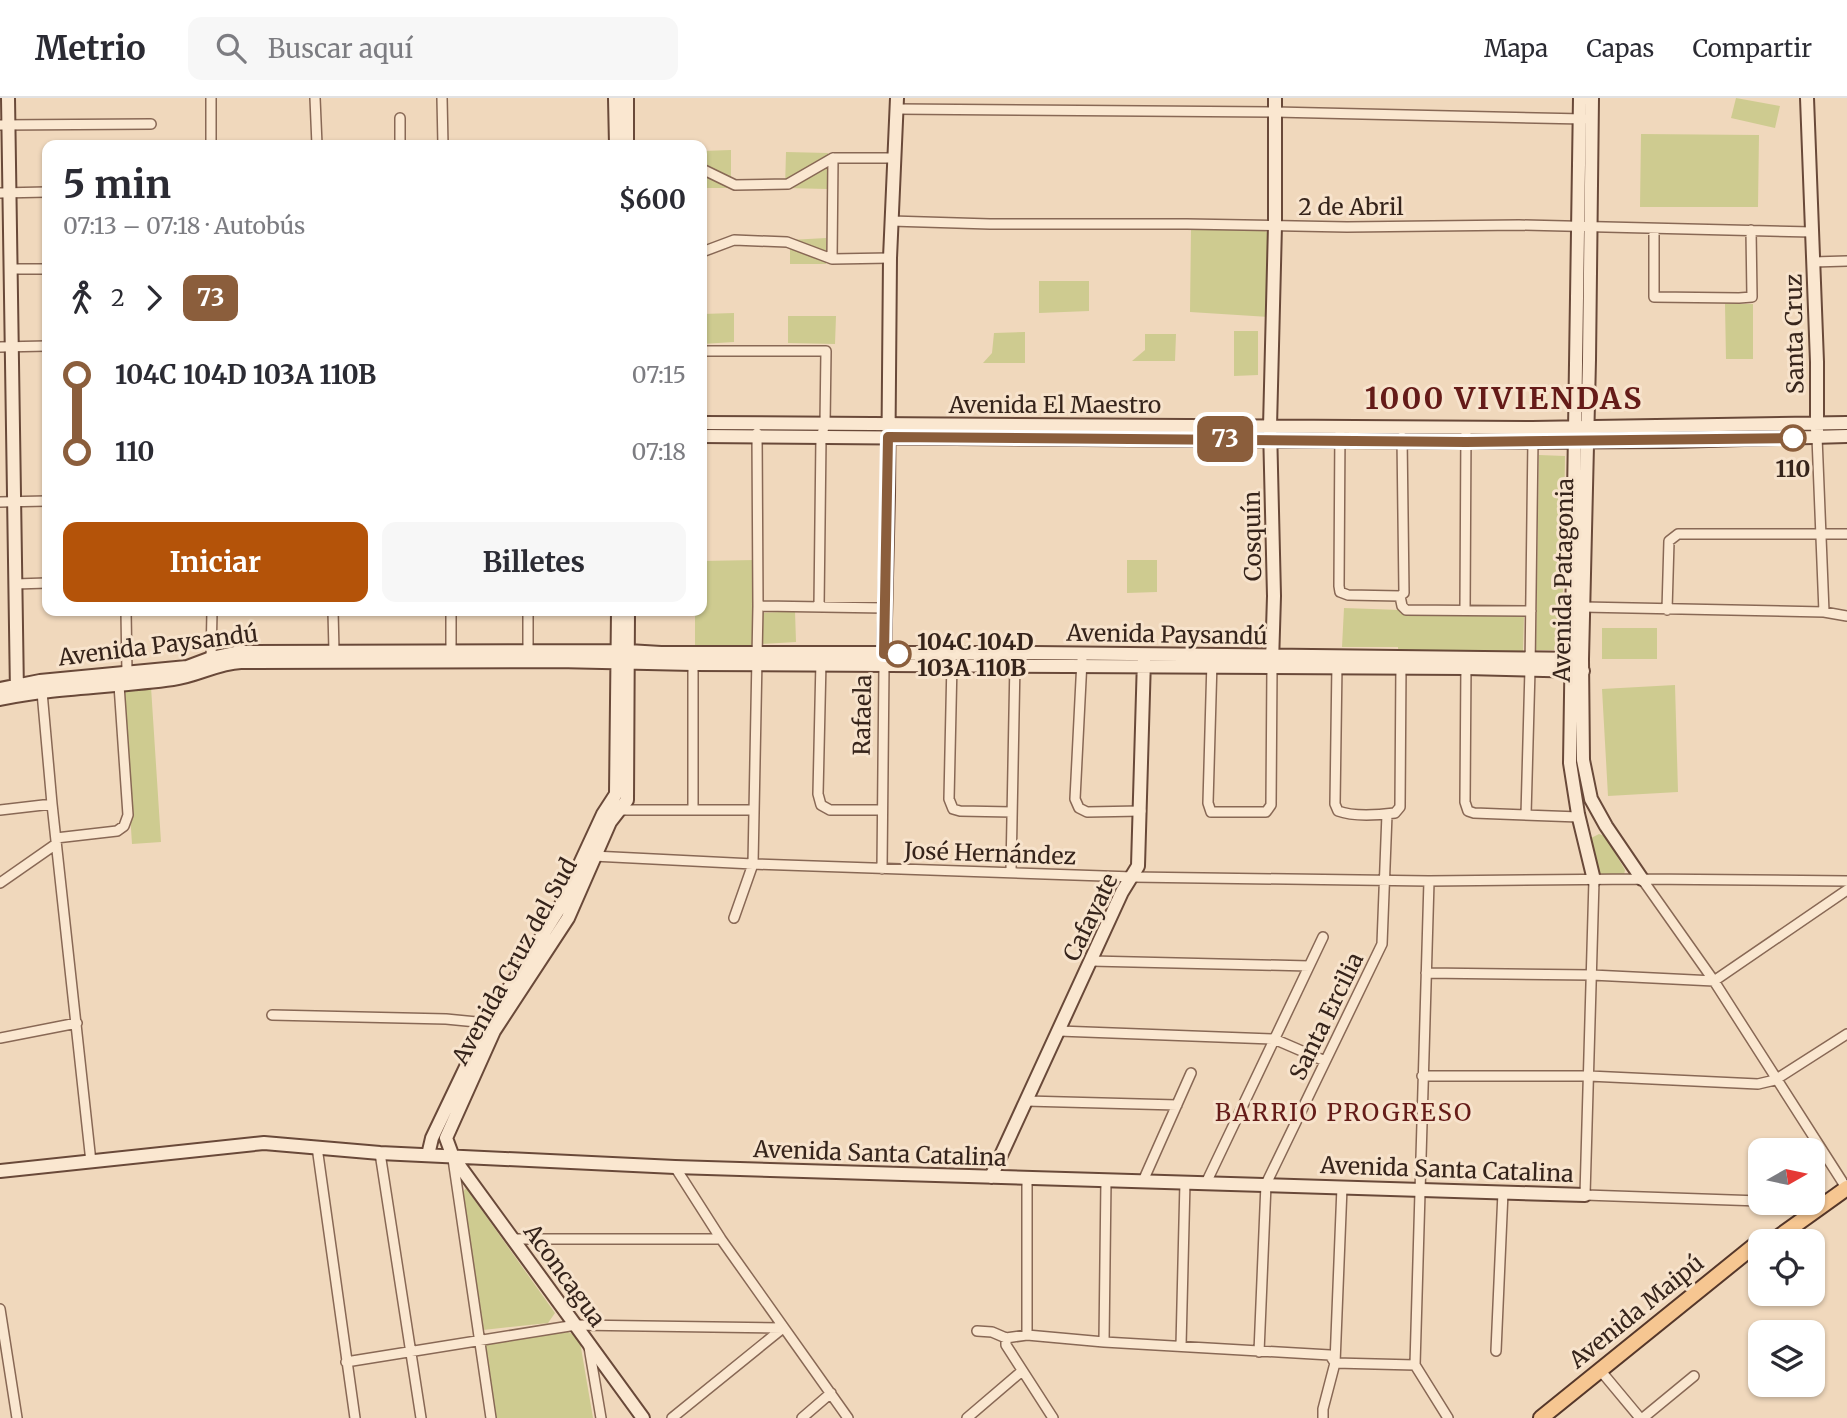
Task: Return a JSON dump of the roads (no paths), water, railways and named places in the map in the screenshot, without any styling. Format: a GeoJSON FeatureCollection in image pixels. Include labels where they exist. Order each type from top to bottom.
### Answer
{"type":"FeatureCollection","features":[{"type":"Feature","properties":{"kind":"main road"},"geometry":{"type":"LineString","coordinates":[[8,98],[4,124],[10,269],[6,347],[15,501],[17,690]]}},
{"type":"Feature","properties":{"kind":"main road"},"geometry":{"type":"LineString","coordinates":[[615,98],[616,140]]}},
{"type":"Feature","properties":{"kind":"main road"},"geometry":{"type":"LineString","coordinates":[[627,98],[627,140]]}},
{"type":"Feature","properties":{"kind":"main road","name":"Cosquín"},"geometry":{"type":"LineString","coordinates":[[1273,662],[1271,433],[1275,98]]}},
{"type":"Feature","properties":{"kind":"main road","name":"Avenida Patagonia"},"geometry":{"type":"LineString","coordinates":[[1580,98],[1586,119]]}},
{"type":"Feature","properties":{"kind":"main road","name":"Avenida Patagonia"},"geometry":{"type":"LineString","coordinates":[[1592,98],[1586,119],[1582,427],[1576,665],[1570,763],[1594,880]]}},
{"type":"Feature","properties":{"kind":"main road","name":"Santa Cruz"},"geometry":{"type":"LineString","coordinates":[[1807,98],[1817,431]]}},
{"type":"Feature","properties":{"kind":"main road","name":"Rafaela"},"geometry":{"type":"LineString","coordinates":[[884,659],[890,258],[897,103]]}},
{"type":"Feature","properties":{"kind":"main road"},"geometry":{"type":"LineString","coordinates":[[1817,431],[1847,423]]}},
{"type":"Feature","properties":{"kind":"main road","name":"Avenida El Maestro"},"geometry":{"type":"LineString","coordinates":[[707,424],[821,437],[888,431],[1340,433],[1402,427],[1466,428],[1581,442],[1817,431]]}},
{"type":"Feature","properties":{"kind":"main road","name":"Avenida El Maestro"},"geometry":{"type":"LineString","coordinates":[[707,435],[825,424],[888,431]]}},
{"type":"Feature","properties":{"kind":"main road","name":"Avenida El Maestro"},"geometry":{"type":"LineString","coordinates":[[1340,433],[1402,441],[1466,442],[1582,427],[1817,431]]}},
{"type":"Feature","properties":{"kind":"main road"},"geometry":{"type":"LineString","coordinates":[[1817,431],[1847,436]]}},
{"type":"Feature","properties":{"kind":"main road","name":"Avenida Patagonia"},"geometry":{"type":"LineString","coordinates":[[1581,442],[1583,607],[1576,665],[1583,760],[1591,799],[1642,879]]}},
{"type":"Feature","properties":{"kind":"main road"},"geometry":{"type":"LineString","coordinates":[[619,616],[623,656]]}},
{"type":"Feature","properties":{"kind":"main road"},"geometry":{"type":"LineString","coordinates":[[623,656],[627,616]]}},
{"type":"Feature","properties":{"kind":"main road","name":"Avenida Paysandú"},"geometry":{"type":"LineString","coordinates":[[0,689],[42,692],[184,678],[239,652],[452,650],[528,656]]}},
{"type":"Feature","properties":{"kind":"main road","name":"Avenida Paysandú"},"geometry":{"type":"LineString","coordinates":[[0,699],[17,690],[211,663],[528,656],[1576,665]]}},
{"type":"Feature","properties":{"kind":"main road","name":"Avenida Cruz del Sud"},"geometry":{"type":"LineString","coordinates":[[428,1155],[432,1138],[487,1023],[610,822],[627,800],[623,656]]}},
{"type":"Feature","properties":{"kind":"main road","name":"Avenida Cruz del Sud"},"geometry":{"type":"LineString","coordinates":[[453,1157],[446,1138],[494,1031],[568,918],[603,814],[616,794],[623,656]]}},
{"type":"Feature","properties":{"kind":"main road","name":"Cafayate"},"geometry":{"type":"LineString","coordinates":[[990,1178],[1122,892],[1138,866],[1144,660]]}},
{"type":"Feature","properties":{"kind":"main road"},"geometry":{"type":"LineString","coordinates":[[1583,833],[1606,826]]}},
{"type":"Feature","properties":{"kind":"main road","name":"Avenida Santa Catalina"},"geometry":{"type":"LineString","coordinates":[[0,1171],[247,1144],[675,1167],[1585,1195]]}},
{"type":"Feature","properties":{"kind":"main road","name":"Aconcagua"},"geometry":{"type":"LineString","coordinates":[[453,1157],[643,1418]]}},
{"type":"Feature","properties":{"kind":"main road","name":"Avenida Maipú"},"geometry":{"type":"LineString","coordinates":[[1825,1197],[1846,1185]]}},
{"type":"Feature","properties":{"kind":"main road","name":"Avenida Maipú"},"geometry":{"type":"LineString","coordinates":[[1778,1229],[1797,1215]]}},
{"type":"Feature","properties":{"kind":"main road","name":"Avenida Maipú"},"geometry":{"type":"LineString","coordinates":[[1786,1229],[1800,1215]]}},
{"type":"Feature","properties":{"kind":"main road","name":"Avenida Maipú"},"geometry":{"type":"LineString","coordinates":[[1556,1418],[1603,1373],[1748,1252]]}},
{"type":"Feature","properties":{"kind":"main road","name":"Avenida Maipú"},"geometry":{"type":"LineString","coordinates":[[1541,1418],[1748,1259]]}},
{"type":"Feature","properties":{"kind":"street"},"geometry":{"type":"LineString","coordinates":[[211,98],[211,140]]}},
{"type":"Feature","properties":{"kind":"street"},"geometry":{"type":"LineString","coordinates":[[315,98],[317,140]]}},
{"type":"Feature","properties":{"kind":"street"},"geometry":{"type":"LineString","coordinates":[[442,98],[443,140]]}},
{"type":"Feature","properties":{"kind":"street"},"geometry":{"type":"LineString","coordinates":[[897,103],[1586,119]]}},
{"type":"Feature","properties":{"kind":"street"},"geometry":{"type":"LineString","coordinates":[[400,118],[400,140]]}},
{"type":"Feature","properties":{"kind":"street"},"geometry":{"type":"LineString","coordinates":[[4,124],[151,124]]}},
{"type":"Feature","properties":{"kind":"street"},"geometry":{"type":"LineString","coordinates":[[707,171],[735,185],[788,184],[833,158],[895,158]]}},
{"type":"Feature","properties":{"kind":"street"},"geometry":{"type":"LineString","coordinates":[[832,259],[833,158]]}},
{"type":"Feature","properties":{"kind":"street"},"geometry":{"type":"LineString","coordinates":[[5,193],[42,192]]}},
{"type":"Feature","properties":{"kind":"street","name":"2 de Abril"},"geometry":{"type":"LineString","coordinates":[[891,221],[1347,227],[1519,225],[1812,232]]}},
{"type":"Feature","properties":{"kind":"street"},"geometry":{"type":"LineString","coordinates":[[1654,229],[1654,297],[1739,298],[1752,297],[1751,230]]}},
{"type":"Feature","properties":{"kind":"street"},"geometry":{"type":"LineString","coordinates":[[707,250],[734,240],[787,242],[832,259],[890,258]]}},
{"type":"Feature","properties":{"kind":"street"},"geometry":{"type":"LineString","coordinates":[[1813,262],[1847,261]]}},
{"type":"Feature","properties":{"kind":"street"},"geometry":{"type":"LineString","coordinates":[[10,269],[42,269]]}},
{"type":"Feature","properties":{"kind":"street"},"geometry":{"type":"LineString","coordinates":[[6,347],[42,346]]}},
{"type":"Feature","properties":{"kind":"street"},"geometry":{"type":"LineString","coordinates":[[707,351],[826,351],[825,424],[821,437],[819,607]]}},
{"type":"Feature","properties":{"kind":"street"},"geometry":{"type":"LineString","coordinates":[[1402,427],[1402,606],[1406,610],[1531,611]]}},
{"type":"Feature","properties":{"kind":"street"},"geometry":{"type":"LineString","coordinates":[[1465,610],[1466,428]]}},
{"type":"Feature","properties":{"kind":"street"},"geometry":{"type":"LineString","coordinates":[[734,918],[753,864],[758,606],[757,430]]}},
{"type":"Feature","properties":{"kind":"street","name":"Santa Cruz"},"geometry":{"type":"LineString","coordinates":[[1817,431],[1824,612]]}},
{"type":"Feature","properties":{"kind":"street"},"geometry":{"type":"LineString","coordinates":[[1340,433],[1340,592],[1348,595],[1402,595]]}},
{"type":"Feature","properties":{"kind":"street"},"geometry":{"type":"LineString","coordinates":[[1526,815],[1532,435]]}},
{"type":"Feature","properties":{"kind":"street"},"geometry":{"type":"LineString","coordinates":[[0,502],[42,501]]}},
{"type":"Feature","properties":{"kind":"street"},"geometry":{"type":"LineString","coordinates":[[1667,610],[1668,541],[1678,534],[1847,534]]}},
{"type":"Feature","properties":{"kind":"street"},"geometry":{"type":"LineString","coordinates":[[15,584],[42,583]]}},
{"type":"Feature","properties":{"kind":"street"},"geometry":{"type":"LineString","coordinates":[[758,606],[885,608]]}},
{"type":"Feature","properties":{"kind":"street"},"geometry":{"type":"LineString","coordinates":[[1583,607],[1824,612],[1847,616]]}},
{"type":"Feature","properties":{"kind":"street"},"geometry":{"type":"LineString","coordinates":[[0,883],[56,841],[117,831],[124,825],[128,815],[119,685],[127,673],[126,616]]}},
{"type":"Feature","properties":{"kind":"street"},"geometry":{"type":"LineString","coordinates":[[211,663],[212,616]]}},
{"type":"Feature","properties":{"kind":"street"},"geometry":{"type":"LineString","coordinates":[[333,616],[334,651]]}},
{"type":"Feature","properties":{"kind":"street"},"geometry":{"type":"LineString","coordinates":[[451,616],[452,650]]}},
{"type":"Feature","properties":{"kind":"street"},"geometry":{"type":"LineString","coordinates":[[528,616],[528,656]]}},
{"type":"Feature","properties":{"kind":"street"},"geometry":{"type":"LineString","coordinates":[[693,658],[693,809]]}},
{"type":"Feature","properties":{"kind":"street"},"geometry":{"type":"LineString","coordinates":[[821,658],[818,794],[821,805],[830,810],[882,810]]}},
{"type":"Feature","properties":{"kind":"street","name":"Rafaela"},"geometry":{"type":"LineString","coordinates":[[882,869],[884,659]]}},
{"type":"Feature","properties":{"kind":"street"},"geometry":{"type":"LineString","coordinates":[[1011,871],[1015,659]]}},
{"type":"Feature","properties":{"kind":"street"},"geometry":{"type":"LineString","coordinates":[[952,660],[950,799],[953,809],[1012,812]]}},
{"type":"Feature","properties":{"kind":"street"},"geometry":{"type":"LineString","coordinates":[[1082,660],[1075,799],[1079,808],[1087,812],[1141,811]]}},
{"type":"Feature","properties":{"kind":"street","name":"Cosquín"},"geometry":{"type":"LineString","coordinates":[[1212,661],[1208,803],[1211,812],[1266,812],[1271,804],[1273,662]]}},
{"type":"Feature","properties":{"kind":"street"},"geometry":{"type":"LineString","coordinates":[[1337,662],[1335,804],[1338,811],[1345,814],[1391,813]]}},
{"type":"Feature","properties":{"kind":"street","name":"Santa Ercilia"},"geometry":{"type":"LineString","coordinates":[[1259,1352],[1266,1184],[1382,944],[1391,813],[1400,807],[1402,662]]}},
{"type":"Feature","properties":{"kind":"street"},"geometry":{"type":"LineString","coordinates":[[1466,663],[1465,802],[1468,811],[1579,817]]}},
{"type":"Feature","properties":{"kind":"street"},"geometry":{"type":"LineString","coordinates":[[42,692],[91,1162]]}},
{"type":"Feature","properties":{"kind":"street"},"geometry":{"type":"LineString","coordinates":[[0,810],[52,804]]}},
{"type":"Feature","properties":{"kind":"street"},"geometry":{"type":"LineString","coordinates":[[619,810],[754,810]]}},
{"type":"Feature","properties":{"kind":"street","name":"José Hernández"},"geometry":{"type":"LineString","coordinates":[[590,855],[753,864],[1133,877],[1385,881],[1642,879]]}},
{"type":"Feature","properties":{"kind":"street"},"geometry":{"type":"LineString","coordinates":[[1642,879],[1847,881]]}},
{"type":"Feature","properties":{"kind":"street"},"geometry":{"type":"LineString","coordinates":[[1642,879],[1714,981],[1775,1080],[1846,1185]]}},
{"type":"Feature","properties":{"kind":"street"},"geometry":{"type":"LineString","coordinates":[[1585,1195],[1594,880]]}},
{"type":"Feature","properties":{"kind":"street"},"geometry":{"type":"LineString","coordinates":[[1429,881],[1415,1365],[1448,1418]]}},
{"type":"Feature","properties":{"kind":"street"},"geometry":{"type":"LineString","coordinates":[[1426,972],[1592,975],[1714,981],[1847,890]]}},
{"type":"Feature","properties":{"kind":"street"},"geometry":{"type":"LineString","coordinates":[[1206,1183],[1323,937]]}},
{"type":"Feature","properties":{"kind":"street"},"geometry":{"type":"LineString","coordinates":[[1091,961],[1309,966]]}},
{"type":"Feature","properties":{"kind":"street"},"geometry":{"type":"LineString","coordinates":[[272,1015],[487,1023]]}},
{"type":"Feature","properties":{"kind":"street"},"geometry":{"type":"LineString","coordinates":[[0,1038],[76,1023]]}},
{"type":"Feature","properties":{"kind":"street"},"geometry":{"type":"LineString","coordinates":[[1059,1031],[1274,1039],[1325,1061]]}},
{"type":"Feature","properties":{"kind":"street"},"geometry":{"type":"LineString","coordinates":[[1422,1076],[1589,1076],[1759,1084],[1775,1080],[1847,1034]]}},
{"type":"Feature","properties":{"kind":"street"},"geometry":{"type":"LineString","coordinates":[[1143,1181],[1191,1073]]}},
{"type":"Feature","properties":{"kind":"street"},"geometry":{"type":"LineString","coordinates":[[1026,1101],[1177,1105]]}},
{"type":"Feature","properties":{"kind":"street"},"geometry":{"type":"LineString","coordinates":[[317,1147],[355,1418]]}},
{"type":"Feature","properties":{"kind":"street"},"geometry":{"type":"LineString","coordinates":[[380,1153],[421,1418]]}},
{"type":"Feature","properties":{"kind":"street"},"geometry":{"type":"LineString","coordinates":[[453,1157],[491,1418]]}},
{"type":"Feature","properties":{"kind":"street"},"geometry":{"type":"LineString","coordinates":[[675,1167],[721,1239],[848,1418]]}},
{"type":"Feature","properties":{"kind":"street"},"geometry":{"type":"LineString","coordinates":[[1027,1179],[1027,1335]]}},
{"type":"Feature","properties":{"kind":"street"},"geometry":{"type":"LineString","coordinates":[[1104,1342],[1106,1180]]}},
{"type":"Feature","properties":{"kind":"street"},"geometry":{"type":"LineString","coordinates":[[1181,1346],[1185,1182]]}},
{"type":"Feature","properties":{"kind":"street"},"geometry":{"type":"LineString","coordinates":[[1323,1418],[1335,1363],[1342,1187]]}},
{"type":"Feature","properties":{"kind":"street"},"geometry":{"type":"LineString","coordinates":[[1496,1351],[1503,1192]]}},
{"type":"Feature","properties":{"kind":"street","name":"Avenida Santa Catalina"},"geometry":{"type":"LineString","coordinates":[[1585,1195],[1748,1201]]}},
{"type":"Feature","properties":{"kind":"street"},"geometry":{"type":"LineString","coordinates":[[513,1239],[721,1239]]}},
{"type":"Feature","properties":{"kind":"street"},"geometry":{"type":"LineString","coordinates":[[0,1309],[18,1418]]}},
{"type":"Feature","properties":{"kind":"street"},"geometry":{"type":"LineString","coordinates":[[346,1362],[576,1325],[783,1328]]}},
{"type":"Feature","properties":{"kind":"street"},"geometry":{"type":"LineString","coordinates":[[673,1418],[783,1328]]}},
{"type":"Feature","properties":{"kind":"street"},"geometry":{"type":"LineString","coordinates":[[978,1331],[992,1332],[1006,1338],[1027,1335],[1330,1355],[1335,1363]]}},
{"type":"Feature","properties":{"kind":"street"},"geometry":{"type":"LineString","coordinates":[[1006,1338],[1006,1345],[1053,1418]]}},
{"type":"Feature","properties":{"kind":"street"},"geometry":{"type":"LineString","coordinates":[[588,1342],[601,1418]]}},
{"type":"Feature","properties":{"kind":"street"},"geometry":{"type":"LineString","coordinates":[[1335,1363],[1415,1365]]}},
{"type":"Feature","properties":{"kind":"street"},"geometry":{"type":"LineString","coordinates":[[967,1418],[1022,1371]]}},
{"type":"Feature","properties":{"kind":"street"},"geometry":{"type":"LineString","coordinates":[[1603,1373],[1641,1418],[1694,1376]]}},
{"type":"Feature","properties":{"kind":"street"},"geometry":{"type":"LineString","coordinates":[[802,1418],[831,1393]]}},
{"type":"Feature","properties":{"kind":"place","name":"110"},"geometry":{"type":"Point","coordinates":[1793,438]}},
{"type":"Feature","properties":{"kind":"place","name":"104C 104D 103A 110B"},"geometry":{"type":"Point","coordinates":[898,654]}},
{"type":"Feature","properties":{"kind":"district","name":"1000 VIVIENDAS"},"geometry":{"type":"Point","coordinates":[1504,398]}},
{"type":"Feature","properties":{"kind":"district","name":"BARRIO PROGRESO"},"geometry":{"type":"Point","coordinates":[1344,1112]}}]}
